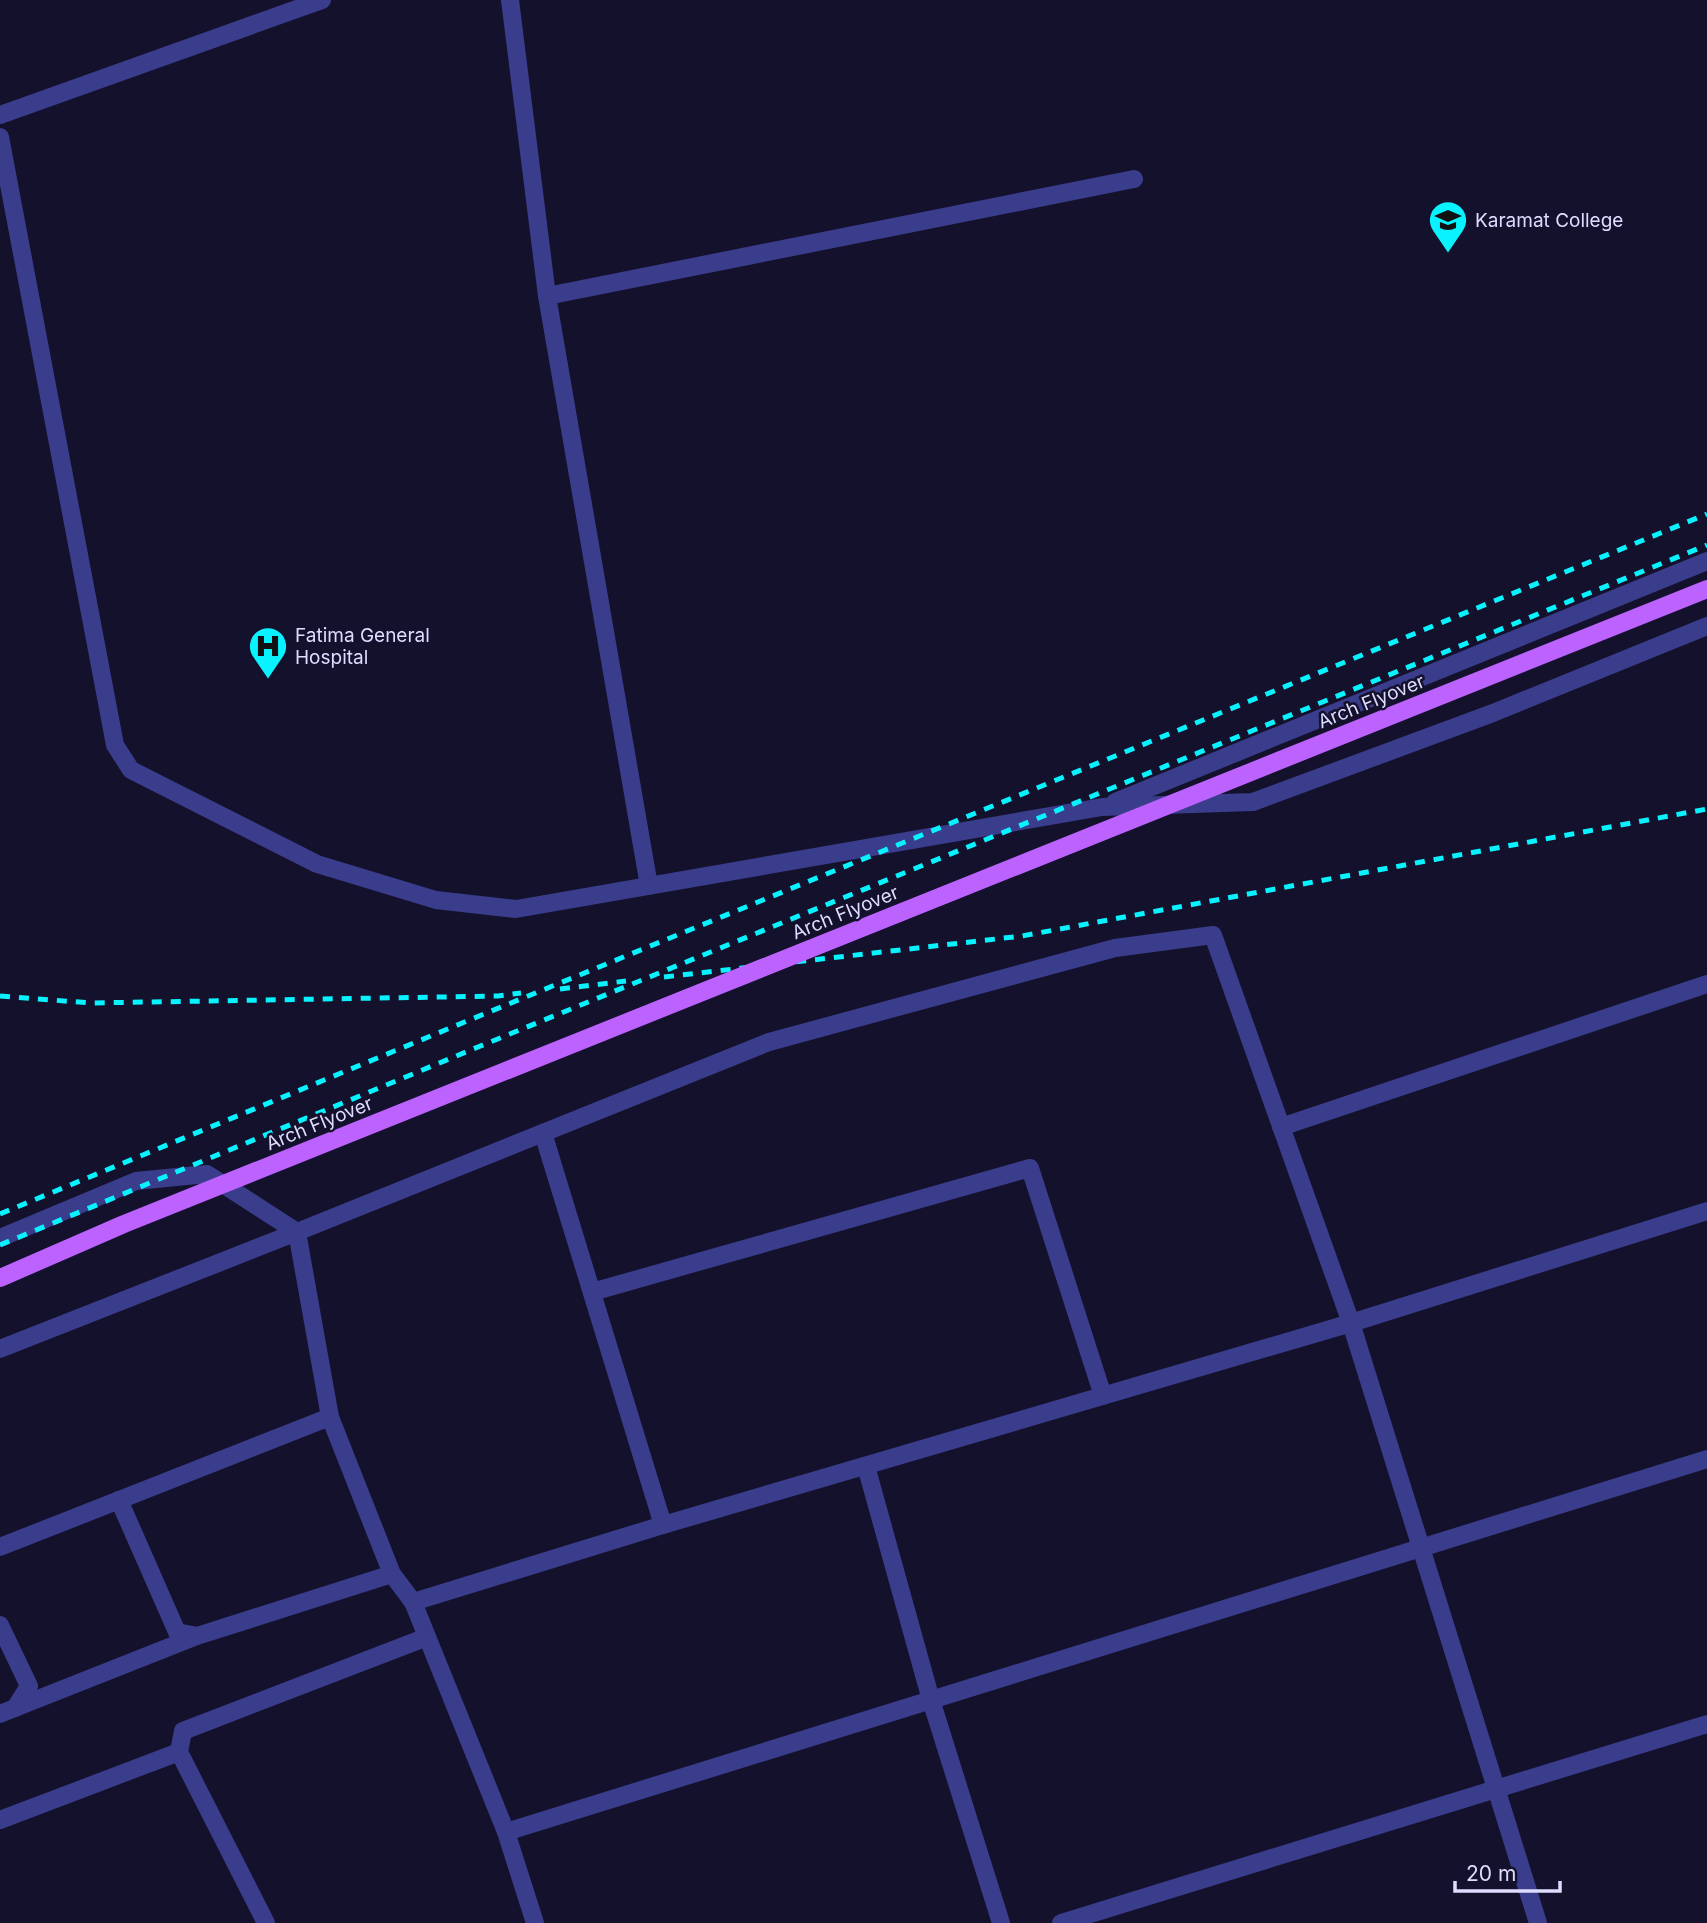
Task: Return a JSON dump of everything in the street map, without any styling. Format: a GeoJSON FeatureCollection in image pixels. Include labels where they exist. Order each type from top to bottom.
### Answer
{"type":"FeatureCollection","features":[{"type":"Feature","properties":{"kind":"main road","name":"Arch Flyover"},"geometry":{"type":"LineString","coordinates":[[0,1278],[150,1213],[1707,589]]}},
{"type":"Feature","properties":{"kind":"street"},"geometry":{"type":"LineString","coordinates":[[0,115],[322,0]]}},
{"type":"Feature","properties":{"kind":"street"},"geometry":{"type":"LineString","coordinates":[[510,0],[547,296],[649,886]]}},
{"type":"Feature","properties":{"kind":"street"},"geometry":{"type":"LineString","coordinates":[[0,137],[115,745],[131,770],[317,864],[436,900],[516,909],[1102,807],[1253,802],[1493,713],[1707,626]]}},
{"type":"Feature","properties":{"kind":"street"},"geometry":{"type":"LineString","coordinates":[[547,296],[1134,179]]}},
{"type":"Feature","properties":{"kind":"street"},"geometry":{"type":"LineString","coordinates":[[1102,807],[1707,561]]}},
{"type":"Feature","properties":{"kind":"street"},"geometry":{"type":"LineString","coordinates":[[0,1349],[769,1042],[1115,947],[1213,935],[1351,1323],[1538,1923]]}},
{"type":"Feature","properties":{"kind":"street"},"geometry":{"type":"LineString","coordinates":[[1281,1127],[1707,984]]}},
{"type":"Feature","properties":{"kind":"street"},"geometry":{"type":"LineString","coordinates":[[543,1133],[663,1525]]}},
{"type":"Feature","properties":{"kind":"street"},"geometry":{"type":"LineString","coordinates":[[592,1292],[1030,1168],[1103,1396]]}},
{"type":"Feature","properties":{"kind":"street"},"geometry":{"type":"LineString","coordinates":[[0,1238],[136,1181],[207,1174],[297,1232],[330,1417],[392,1574],[413,1602],[506,1832],[535,1923]]}},
{"type":"Feature","properties":{"kind":"street"},"geometry":{"type":"LineString","coordinates":[[413,1602],[663,1525],[1351,1323],[1707,1211]]}},
{"type":"Feature","properties":{"kind":"street"},"geometry":{"type":"LineString","coordinates":[[0,1547],[330,1417]]}},
{"type":"Feature","properties":{"kind":"street"},"geometry":{"type":"LineString","coordinates":[[506,1832],[1707,1459]]}},
{"type":"Feature","properties":{"kind":"street"},"geometry":{"type":"LineString","coordinates":[[866,1466],[931,1700],[1001,1923]]}},
{"type":"Feature","properties":{"kind":"street"},"geometry":{"type":"LineString","coordinates":[[119,1500],[177,1632],[197,1636]]}},
{"type":"Feature","properties":{"kind":"street"},"geometry":{"type":"LineString","coordinates":[[7,1711],[197,1636],[392,1574]]}},
{"type":"Feature","properties":{"kind":"street"},"geometry":{"type":"LineString","coordinates":[[0,1625],[29,1686],[7,1711]]}},
{"type":"Feature","properties":{"kind":"street"},"geometry":{"type":"LineString","coordinates":[[266,1923],[179,1752],[183,1731],[427,1637]]}},
{"type":"Feature","properties":{"kind":"street"},"geometry":{"type":"LineString","coordinates":[[1061,1923],[1707,1724]]}},
{"type":"Feature","properties":{"kind":"street"},"geometry":{"type":"LineString","coordinates":[[0,1820],[179,1752]]}},
{"type":"Feature","properties":{"kind":"railway"},"geometry":{"type":"LineString","coordinates":[[0,1214],[1707,514]]}},
{"type":"Feature","properties":{"kind":"railway"},"geometry":{"type":"LineString","coordinates":[[0,1245],[1707,545]]}},
{"type":"Feature","properties":{"kind":"railway"},"geometry":{"type":"LineString","coordinates":[[664,977],[1022,936],[1707,809]]}},
{"type":"Feature","properties":{"kind":"railway"},"geometry":{"type":"LineString","coordinates":[[560,989],[626,981]]}},
{"type":"Feature","properties":{"kind":"railway"},"geometry":{"type":"LineString","coordinates":[[0,996],[91,1003],[498,996],[521,993]]}},
{"type":"Feature","properties":{"kind":"place","name":"Karamat College"},"geometry":{"type":"Point","coordinates":[1448,254]}},
{"type":"Feature","properties":{"kind":"place","name":"Fatima General Hospital"},"geometry":{"type":"Point","coordinates":[268,680]}}]}
